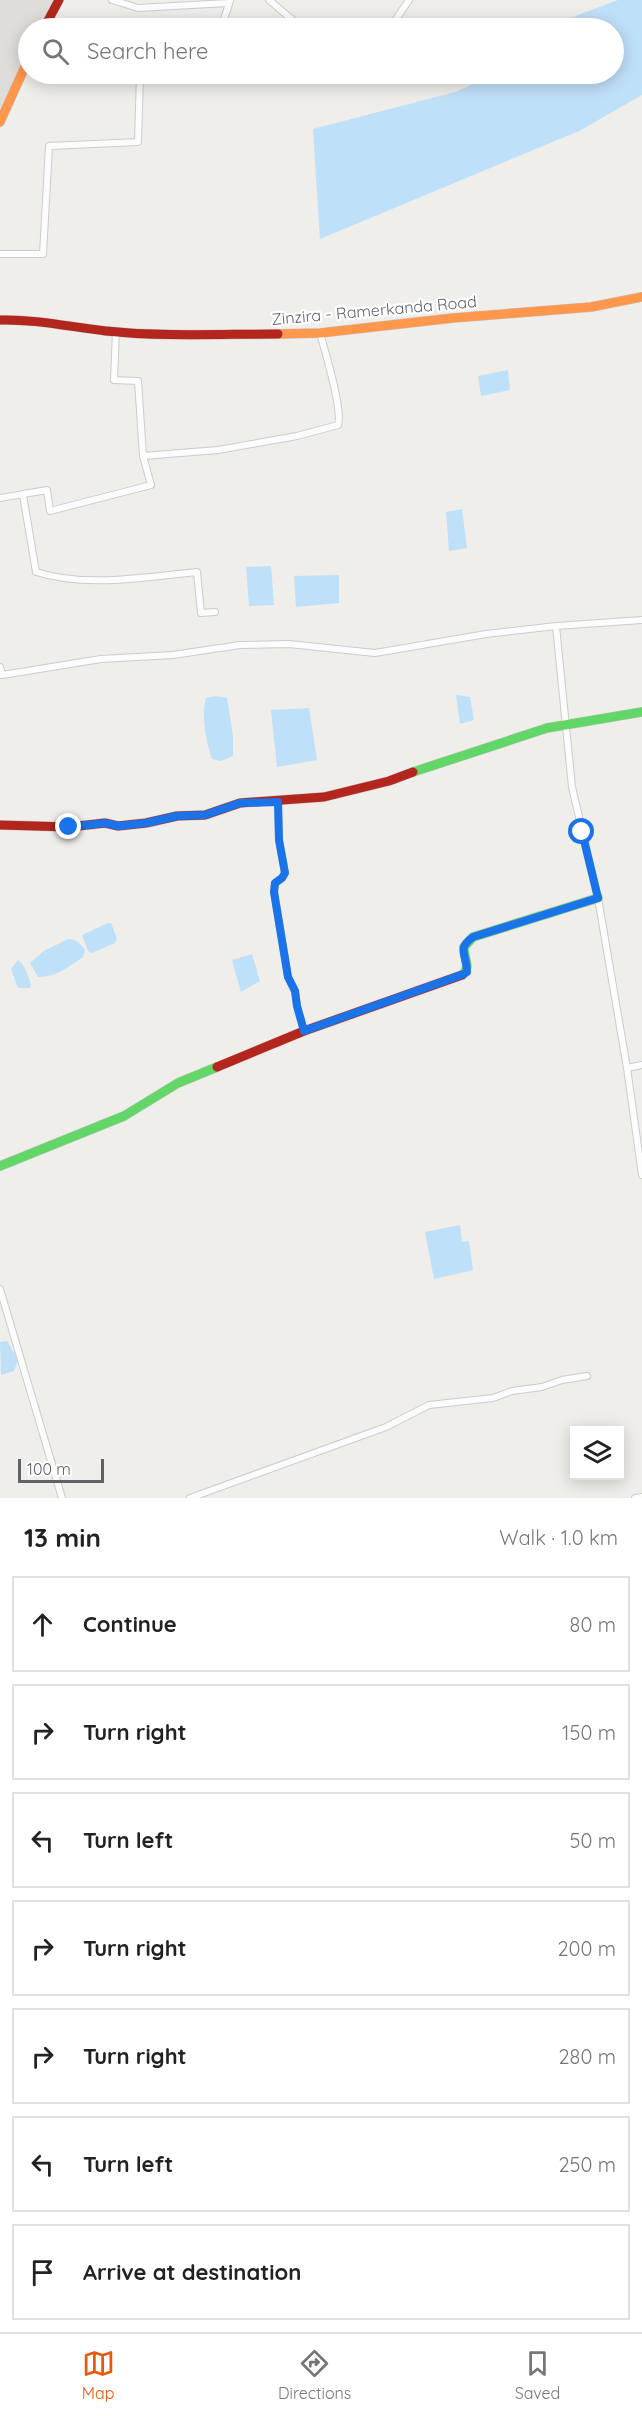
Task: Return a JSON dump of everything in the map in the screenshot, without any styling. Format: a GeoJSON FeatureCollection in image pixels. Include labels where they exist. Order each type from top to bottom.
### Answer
{"type":"FeatureCollection","features":[{"type":"Feature","properties":{"kind":"street"},"geometry":{"type":"LineString","coordinates":[[49,18],[59,0]]}},
{"type":"Feature","properties":{"kind":"street"},"geometry":{"type":"LineString","coordinates":[[112,0],[138,8],[230,2],[224,18]]}},
{"type":"Feature","properties":{"kind":"street"},"geometry":{"type":"LineString","coordinates":[[269,0],[290,18]]}},
{"type":"Feature","properties":{"kind":"street"},"geometry":{"type":"LineString","coordinates":[[397,18],[409,0]]}},
{"type":"Feature","properties":{"kind":"street"},"geometry":{"type":"LineString","coordinates":[[0,122],[18,82]]}},
{"type":"Feature","properties":{"kind":"street"},"geometry":{"type":"LineString","coordinates":[[0,254],[43,254],[49,146],[138,142],[140,84]]}},
{"type":"Feature","properties":{"kind":"street","name":"Zinzira - Ramerkanda Road"},"geometry":{"type":"LineString","coordinates":[[0,320],[24,319],[116,331],[185,335],[320,333],[453,318],[591,307],[642,297]]}},
{"type":"Feature","properties":{"kind":"street"},"geometry":{"type":"LineString","coordinates":[[0,498],[47,490],[50,511],[151,485],[142,456],[138,381],[114,380],[116,331]]}},
{"type":"Feature","properties":{"kind":"street"},"geometry":{"type":"LineString","coordinates":[[142,456],[218,450],[297,436],[338,425],[340,420],[320,333]]}},
{"type":"Feature","properties":{"kind":"street"},"geometry":{"type":"LineString","coordinates":[[22,495],[36,572],[57,579],[99,580],[197,572],[201,613],[215,612]]}},
{"type":"Feature","properties":{"kind":"street"},"geometry":{"type":"LineString","coordinates":[[0,667],[1,675],[102,659],[173,655],[240,645],[289,644],[375,653],[486,634],[642,620]]}},
{"type":"Feature","properties":{"kind":"street"},"geometry":{"type":"LineString","coordinates":[[556,626],[572,787],[598,898],[627,1068],[642,1174]]}},
{"type":"Feature","properties":{"kind":"street"},"geometry":{"type":"LineString","coordinates":[[0,825],[69,827],[105,823],[118,826],[177,816],[205,815],[240,803],[324,797],[389,781],[547,728],[642,712]]}},
{"type":"Feature","properties":{"kind":"street"},"geometry":{"type":"LineString","coordinates":[[278,802],[279,840],[285,873],[275,883],[274,892],[288,977],[295,991],[304,1031]]}},
{"type":"Feature","properties":{"kind":"street"},"geometry":{"type":"LineString","coordinates":[[0,1166],[124,1116],[178,1083],[304,1031],[464,974],[467,972],[467,967],[463,947],[464,943],[473,937],[598,898]]}},
{"type":"Feature","properties":{"kind":"street"},"geometry":{"type":"LineString","coordinates":[[627,1068],[642,1065]]}},
{"type":"Feature","properties":{"kind":"street"},"geometry":{"type":"LineString","coordinates":[[0,1290],[62,1498]]}},
{"type":"Feature","properties":{"kind":"street"},"geometry":{"type":"LineString","coordinates":[[190,1498],[386,1427],[429,1405],[493,1398],[512,1391],[542,1387],[587,1376]]}},
{"type":"Feature","properties":{"kind":"street"},"geometry":{"type":"LineString","coordinates":[[636,1498],[642,1497]]}},
{"type":"Feature","properties":{"kind":"shaded area"},"geometry":{"type":"Polygon","coordinates":[[[0,0],[55,0],[45,18],[18,18],[18,72],[0,109],[0,0]]]}},
{"type":"Feature","properties":{"kind":"water"},"geometry":{"type":"Polygon","coordinates":[[[618,0],[642,0],[642,95],[579,131],[320,239],[313,129],[455,92],[473,84],[624,84],[624,18],[570,18],[618,0]]]}},
{"type":"Feature","properties":{"kind":"water"},"geometry":{"type":"Polygon","coordinates":[[[508,370],[510,390],[481,396],[478,376],[508,370]]]}},
{"type":"Feature","properties":{"kind":"water"},"geometry":{"type":"Polygon","coordinates":[[[462,509],[467,548],[449,551],[446,512],[462,509]]]}},
{"type":"Feature","properties":{"kind":"water"},"geometry":{"type":"Polygon","coordinates":[[[271,566],[274,605],[249,606],[246,567],[271,566]]]}},
{"type":"Feature","properties":{"kind":"water"},"geometry":{"type":"Polygon","coordinates":[[[339,575],[339,603],[296,607],[294,576],[339,575]]]}},
{"type":"Feature","properties":{"kind":"water"},"geometry":{"type":"Polygon","coordinates":[[[456,695],[470,697],[474,720],[460,724],[456,695]]]}},
{"type":"Feature","properties":{"kind":"water"},"geometry":{"type":"Polygon","coordinates":[[[215,696],[227,698],[233,735],[233,756],[221,761],[212,759],[205,729],[206,698],[215,696]]]}},
{"type":"Feature","properties":{"kind":"water"},"geometry":{"type":"Polygon","coordinates":[[[309,708],[317,760],[277,767],[271,710],[309,708]]]}},
{"type":"Feature","properties":{"kind":"water"},"geometry":{"type":"Polygon","coordinates":[[[111,923],[117,939],[115,943],[92,953],[88,951],[82,935],[111,923]]]}},
{"type":"Feature","properties":{"kind":"water"},"geometry":{"type":"Polygon","coordinates":[[[68,939],[81,945],[85,950],[83,957],[56,973],[38,977],[30,963],[44,951],[68,939]]]}},
{"type":"Feature","properties":{"kind":"water"},"geometry":{"type":"Polygon","coordinates":[[[252,954],[260,981],[241,992],[232,960],[252,954]]]}},
{"type":"Feature","properties":{"kind":"water"},"geometry":{"type":"Polygon","coordinates":[[[18,960],[26,971],[31,984],[30,988],[18,988],[11,969],[18,960]]]}},
{"type":"Feature","properties":{"kind":"water"},"geometry":{"type":"Polygon","coordinates":[[[460,1225],[462,1242],[469,1241],[473,1270],[434,1279],[425,1232],[460,1225]]]}},
{"type":"Feature","properties":{"kind":"water"},"geometry":{"type":"Polygon","coordinates":[[[7,1341],[18,1360],[14,1371],[1,1375],[0,1342],[7,1341]]]}},
{"type":"Feature","properties":{"kind":"traffic: fast"},"geometry":{"type":"LineString","coordinates":[[413,772],[547,728],[642,712]]}},
{"type":"Feature","properties":{"kind":"traffic: fast"},"geometry":{"type":"LineString","coordinates":[[462,975],[467,966],[464,947],[473,937],[598,898]]}},
{"type":"Feature","properties":{"kind":"traffic: fast"},"geometry":{"type":"LineString","coordinates":[[0,1166],[124,1116],[178,1083],[217,1067]]}},
{"type":"Feature","properties":{"kind":"traffic: slow"},"geometry":{"type":"LineString","coordinates":[[0,122],[18,82]]}},
{"type":"Feature","properties":{"kind":"traffic: slow"},"geometry":{"type":"LineString","coordinates":[[278,334],[320,333],[453,318],[591,307],[642,297]]}},
{"type":"Feature","properties":{"kind":"traffic: jam"},"geometry":{"type":"LineString","coordinates":[[49,18],[59,0]]}},
{"type":"Feature","properties":{"kind":"traffic: jam"},"geometry":{"type":"LineString","coordinates":[[0,320],[149,334],[278,334]]}},
{"type":"Feature","properties":{"kind":"traffic: jam"},"geometry":{"type":"LineString","coordinates":[[0,825],[69,827],[105,823],[118,826],[146,823],[177,816],[205,815],[240,803],[324,797],[389,781],[413,772]]}},
{"type":"Feature","properties":{"kind":"traffic: jam"},"geometry":{"type":"LineString","coordinates":[[217,1067],[304,1031],[462,975]]}},
{"type":"Feature","properties":{"kind":"route"},"geometry":{"type":"LineString","coordinates":[[69,827],[105,823],[118,826],[146,823],[177,816],[205,815],[240,803],[278,802],[279,840],[285,873],[275,883],[274,892],[288,977],[295,991],[304,1031],[464,974],[467,972],[467,967],[463,947],[464,943],[473,937],[598,898],[582,832]]}}]}
